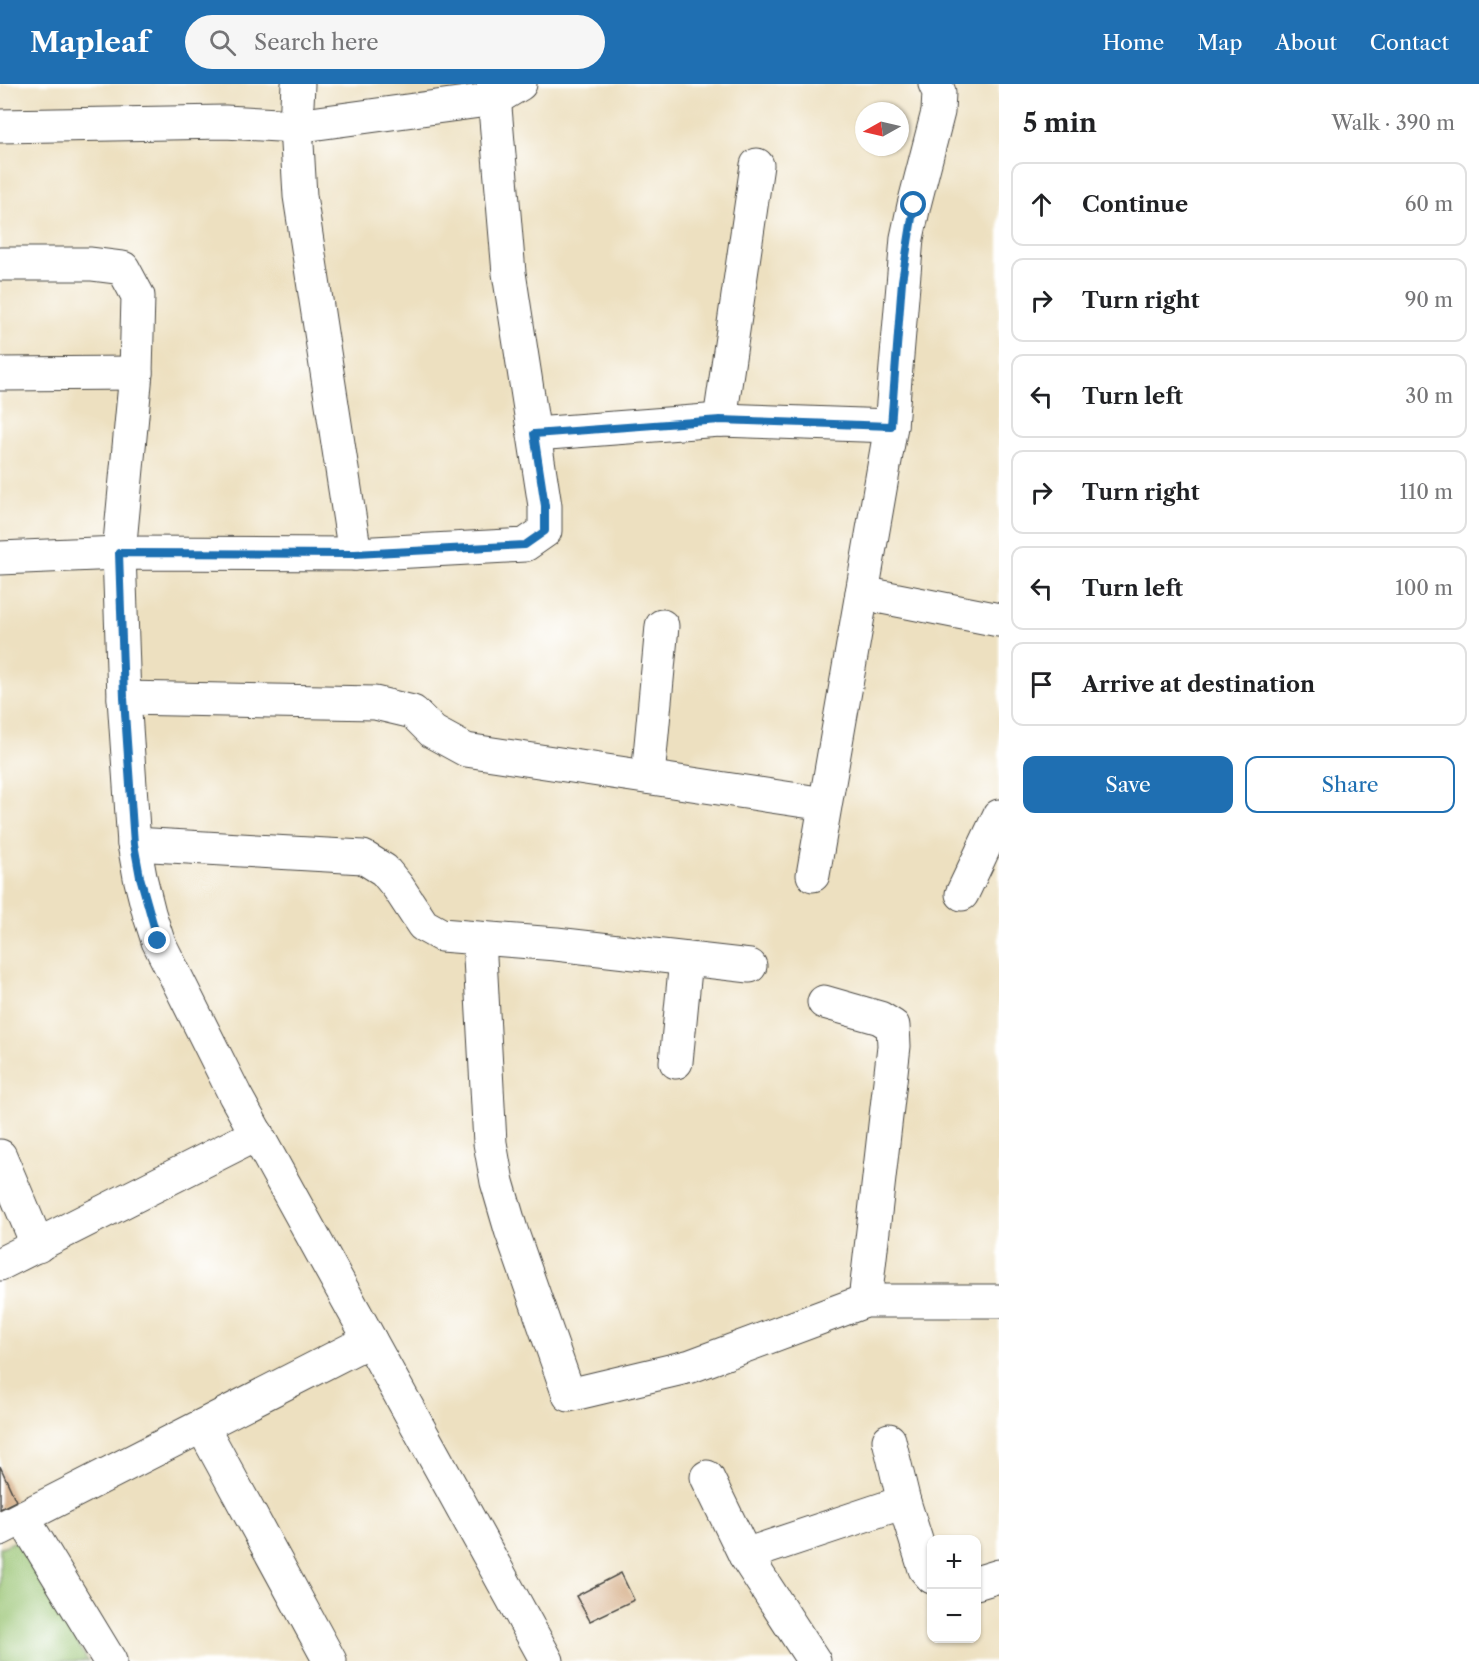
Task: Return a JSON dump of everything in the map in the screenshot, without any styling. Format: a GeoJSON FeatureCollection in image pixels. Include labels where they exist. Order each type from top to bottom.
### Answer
{"type":"FeatureCollection","features":[{"type":"Feature","properties":{"kind":"street"},"geometry":{"type":"LineString","coordinates":[[298,84],[296,126],[300,196],[355,554]]}},
{"type":"Feature","properties":{"kind":"street"},"geometry":{"type":"LineString","coordinates":[[813,875],[891,426],[907,238],[938,112],[939,92],[935,84]]}},
{"type":"Feature","properties":{"kind":"street"},"geometry":{"type":"LineString","coordinates":[[0,126],[225,122],[296,126],[503,89],[509,273],[545,506],[545,531],[525,545],[355,554],[119,553],[0,558]]}},
{"type":"Feature","properties":{"kind":"street"},"geometry":{"type":"LineString","coordinates":[[720,420],[757,165]]}},
{"type":"Feature","properties":{"kind":"street"},"geometry":{"type":"LineString","coordinates":[[0,264],[91,264],[123,268],[138,296],[136,373],[119,553],[124,698],[134,844],[140,877],[158,941],[257,1134],[547,1661]]}},
{"type":"Feature","properties":{"kind":"street"},"geometry":{"type":"LineString","coordinates":[[0,374],[136,373]]}},
{"type":"Feature","properties":{"kind":"street"},"geometry":{"type":"LineString","coordinates":[[534,434],[720,420],[891,426]]}},
{"type":"Feature","properties":{"kind":"street"},"geometry":{"type":"LineString","coordinates":[[862,593],[999,620]]}},
{"type":"Feature","properties":{"kind":"street"},"geometry":{"type":"LineString","coordinates":[[648,777],[662,626]]}},
{"type":"Feature","properties":{"kind":"street"},"geometry":{"type":"LineString","coordinates":[[124,698],[375,703],[413,712],[433,732],[466,750],[825,804]]}},
{"type":"Feature","properties":{"kind":"street"},"geometry":{"type":"LineString","coordinates":[[962,894],[999,816]]}},
{"type":"Feature","properties":{"kind":"street"},"geometry":{"type":"LineString","coordinates":[[134,844],[363,857],[384,870],[423,925],[441,935],[556,944],[750,966]]}},
{"type":"Feature","properties":{"kind":"street"},"geometry":{"type":"LineString","coordinates":[[479,939],[490,1143],[497,1182],[515,1241],[569,1395],[691,1366],[865,1301],[999,1301]]}},
{"type":"Feature","properties":{"kind":"street"},"geometry":{"type":"LineString","coordinates":[[676,1062],[686,959]]}},
{"type":"Feature","properties":{"kind":"street"},"geometry":{"type":"LineString","coordinates":[[824,1002],[880,1018],[892,1026],[894,1046],[865,1301]]}},
{"type":"Feature","properties":{"kind":"street"},"geometry":{"type":"LineString","coordinates":[[0,1264],[257,1134]]}},
{"type":"Feature","properties":{"kind":"street"},"geometry":{"type":"LineString","coordinates":[[0,1156],[39,1246]]}},
{"type":"Feature","properties":{"kind":"street"},"geometry":{"type":"LineString","coordinates":[[110,1661],[12,1523],[370,1340]]}},
{"type":"Feature","properties":{"kind":"street"},"geometry":{"type":"LineString","coordinates":[[202,1426],[330,1661]]}},
{"type":"Feature","properties":{"kind":"street"},"geometry":{"type":"LineString","coordinates":[[889,1440],[904,1502],[927,1571]]}},
{"type":"Feature","properties":{"kind":"street"},"geometry":{"type":"LineString","coordinates":[[707,1477],[745,1555],[814,1661]]}},
{"type":"Feature","properties":{"kind":"street"},"geometry":{"type":"LineString","coordinates":[[745,1555],[904,1502]]}},
{"type":"Feature","properties":{"kind":"street"},"geometry":{"type":"LineString","coordinates":[[981,1581],[999,1576]]}},
{"type":"Feature","properties":{"kind":"green space"},"geometry":{"type":"Polygon","coordinates":[[[16,1541],[88,1661],[0,1661],[0,1548],[16,1541]]]}},
{"type":"Feature","properties":{"kind":"building"},"geometry":{"type":"Polygon","coordinates":[[[0,1466],[16,1501],[0,1509],[0,1466]]]}},
{"type":"Feature","properties":{"kind":"building"},"geometry":{"type":"Polygon","coordinates":[[[621,1573],[634,1600],[590,1621],[576,1596],[621,1573]]]}},
{"type":"Feature","properties":{"kind":"route"},"geometry":{"type":"LineString","coordinates":[[158,941],[140,877],[134,844],[124,698],[119,553],[355,554],[525,545],[545,531],[545,506],[534,434],[720,420],[891,426],[902,281],[914,205]]}}]}
